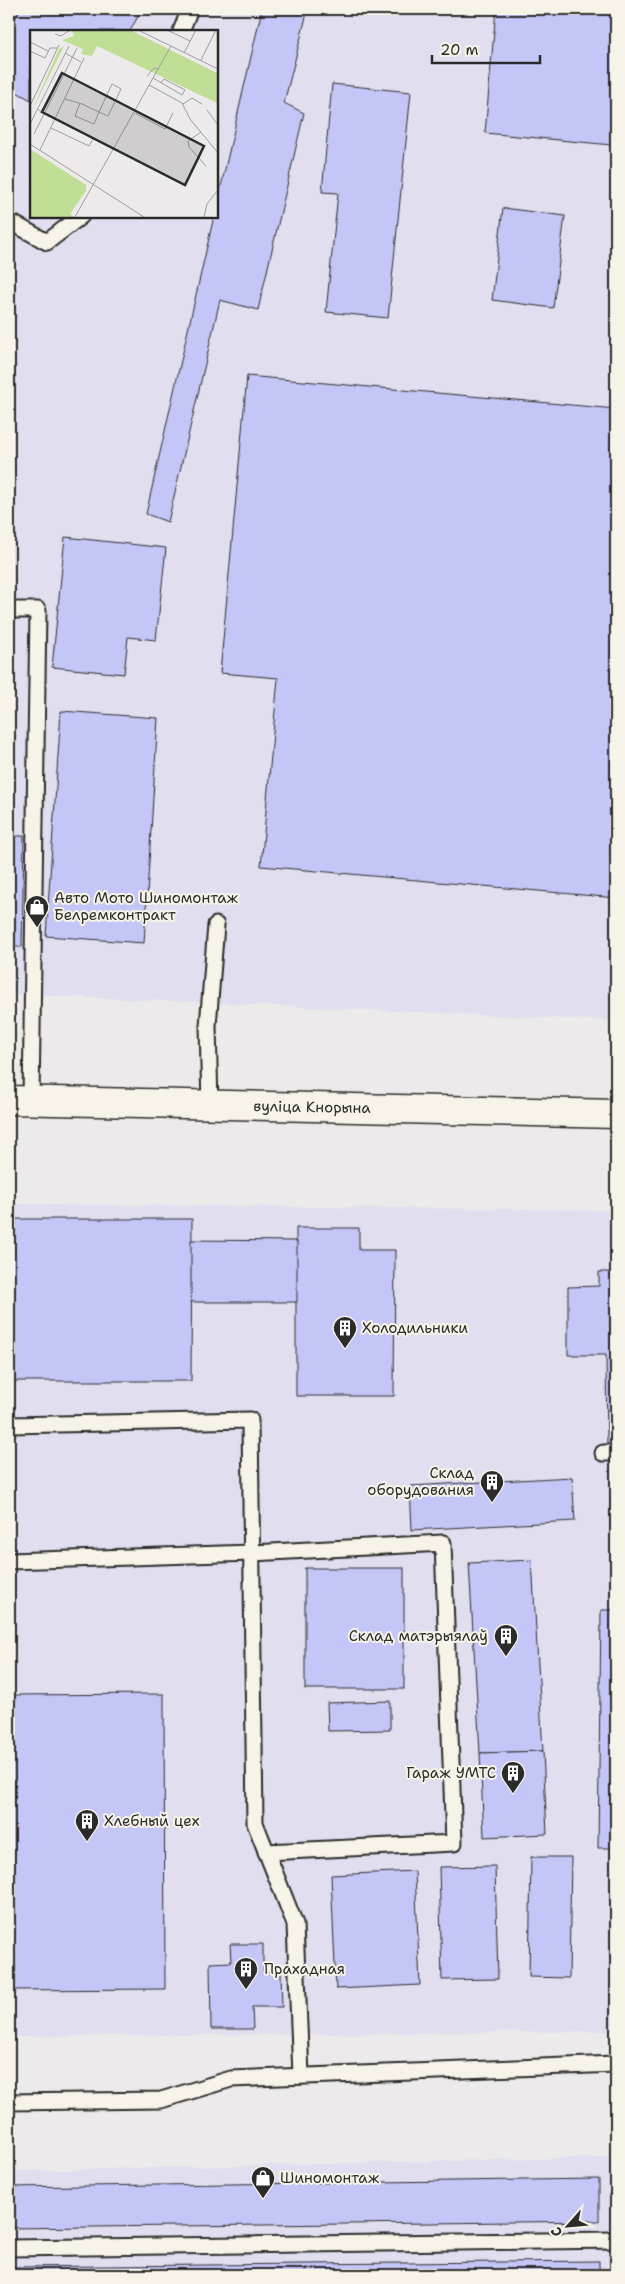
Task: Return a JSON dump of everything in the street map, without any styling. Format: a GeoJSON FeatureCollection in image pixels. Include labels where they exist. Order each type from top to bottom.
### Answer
{"type":"FeatureCollection","features":[{"type":"Feature","properties":{"kind":"main road","name":"вуліца Кнорына"},"geometry":{"type":"LineString","coordinates":[[20,1101],[616,1114]]}},
{"type":"Feature","properties":{"kind":"lane"},"geometry":{"type":"LineString","coordinates":[[181,30],[190,9]]}},
{"type":"Feature","properties":{"kind":"lane"},"geometry":{"type":"LineString","coordinates":[[9,221],[47,242],[78,218]]}},
{"type":"Feature","properties":{"kind":"lane"},"geometry":{"type":"LineString","coordinates":[[9,610],[38,610],[20,1101]]}},
{"type":"Feature","properties":{"kind":"lane"},"geometry":{"type":"LineString","coordinates":[[210,1105],[208,1026],[216,925]]}},
{"type":"Feature","properties":{"kind":"lane"},"geometry":{"type":"LineString","coordinates":[[9,1425],[250,1420],[255,1823],[295,1924],[301,2076]]}},
{"type":"Feature","properties":{"kind":"lane"},"geometry":{"type":"LineString","coordinates":[[9,1561],[252,1553],[443,1543],[454,1843],[266,1852]]}},
{"type":"Feature","properties":{"kind":"lane"},"geometry":{"type":"LineString","coordinates":[[9,2102],[161,2100],[231,2079],[616,2064]]}},
{"type":"Feature","properties":{"kind":"lane"},"geometry":{"type":"LineString","coordinates":[[9,2248],[616,2240]]}},
{"type":"Feature","properties":{"kind":"shaded area"},"geometry":{"type":"Polygon","coordinates":[[[9,9],[616,9],[616,1021],[9,994],[9,9]]]}},
{"type":"Feature","properties":{"kind":"shaded area"},"geometry":{"type":"Polygon","coordinates":[[[9,1204],[616,1210],[616,2031],[9,2037],[9,1204]]]}},
{"type":"Feature","properties":{"kind":"shaded area"},"geometry":{"type":"Polygon","coordinates":[[[616,2157],[616,2275],[9,2275],[9,2171],[616,2157]]]}},
{"type":"Feature","properties":{"kind":"building"},"geometry":{"type":"Polygon","coordinates":[[[20,9],[142,9],[131,30],[30,30],[30,99],[9,88],[9,32],[20,9]]]}},
{"type":"Feature","properties":{"kind":"building"},"geometry":{"type":"Polygon","coordinates":[[[262,9],[308,9],[284,103],[304,113],[258,310],[220,300],[168,522],[146,514],[214,218],[218,218],[218,199],[262,9]]]}},
{"type":"Feature","properties":{"kind":"building"},"geometry":{"type":"Polygon","coordinates":[[[496,9],[544,9],[616,15],[616,99],[612,145],[485,133],[496,9]]]}},
{"type":"Feature","properties":{"kind":"building"},"geometry":{"type":"Polygon","coordinates":[[[332,84],[411,92],[388,318],[326,312],[338,193],[322,192],[332,84]]]}},
{"type":"Feature","properties":{"kind":"building"},"geometry":{"type":"Polygon","coordinates":[[[503,208],[565,216],[553,308],[492,300],[503,208]]]}},
{"type":"Feature","properties":{"kind":"building"},"geometry":{"type":"Polygon","coordinates":[[[247,376],[616,409],[616,898],[261,866],[278,678],[220,673],[247,376]]]}},
{"type":"Feature","properties":{"kind":"building"},"geometry":{"type":"Polygon","coordinates":[[[65,537],[166,548],[156,640],[128,637],[124,674],[52,667],[65,537]]]}},
{"type":"Feature","properties":{"kind":"building"},"geometry":{"type":"Polygon","coordinates":[[[61,711],[158,718],[144,943],[46,936],[61,711]]]}},
{"type":"Feature","properties":{"kind":"building"},"geometry":{"type":"Polygon","coordinates":[[[9,836],[24,836],[22,947],[9,947],[9,836]]]}},
{"type":"Feature","properties":{"kind":"building"},"geometry":{"type":"Polygon","coordinates":[[[9,1219],[192,1219],[191,1381],[9,1381],[9,1219]]]}},
{"type":"Feature","properties":{"kind":"building","name":"Холодильники"},"geometry":{"type":"Polygon","coordinates":[[[296,1228],[359,1228],[359,1250],[395,1250],[394,1396],[296,1396],[296,1228]]]}},
{"type":"Feature","properties":{"kind":"building"},"geometry":{"type":"Polygon","coordinates":[[[191,1240],[297,1241],[297,1302],[191,1302],[191,1240]]]}},
{"type":"Feature","properties":{"kind":"building"},"geometry":{"type":"Polygon","coordinates":[[[599,1272],[616,1272],[616,1448],[607,1448],[606,1355],[568,1355],[568,1287],[599,1286],[599,1272]]]}},
{"type":"Feature","properties":{"kind":"building","name":"Склад оборудования"},"geometry":{"type":"Polygon","coordinates":[[[572,1477],[575,1521],[412,1530],[410,1486],[572,1477]]]}},
{"type":"Feature","properties":{"kind":"building","name":"Склад матэрыялаў"},"geometry":{"type":"Polygon","coordinates":[[[532,1560],[543,1751],[480,1753],[469,1563],[532,1560]]]}},
{"type":"Feature","properties":{"kind":"building"},"geometry":{"type":"Polygon","coordinates":[[[305,1568],[404,1568],[404,1689],[305,1689],[305,1568]]]}},
{"type":"Feature","properties":{"kind":"building"},"geometry":{"type":"Polygon","coordinates":[[[601,1610],[616,1610],[616,1848],[598,1848],[601,1610]]]}},
{"type":"Feature","properties":{"kind":"building","name":"Хлебный цех"},"geometry":{"type":"Polygon","coordinates":[[[164,1694],[165,1989],[9,1990],[9,1695],[164,1694]]]}},
{"type":"Feature","properties":{"kind":"building"},"geometry":{"type":"Polygon","coordinates":[[[390,1701],[390,1730],[328,1731],[327,1703],[390,1701]]]}},
{"type":"Feature","properties":{"kind":"building","name":"Гараж УМТС"},"geometry":{"type":"Polygon","coordinates":[[[543,1751],[547,1834],[484,1837],[480,1753],[543,1751]]]}},
{"type":"Feature","properties":{"kind":"building"},"geometry":{"type":"Polygon","coordinates":[[[531,1857],[571,1857],[569,1978],[529,1977],[531,1857]]]}},
{"type":"Feature","properties":{"kind":"building"},"geometry":{"type":"Polygon","coordinates":[[[495,1866],[498,1979],[442,1980],[439,1867],[495,1866]]]}},
{"type":"Feature","properties":{"kind":"building"},"geometry":{"type":"Polygon","coordinates":[[[415,1871],[420,1985],[336,1989],[331,1875],[415,1871]]]}},
{"type":"Feature","properties":{"kind":"building","name":"Прахадная"},"geometry":{"type":"Polygon","coordinates":[[[230,1944],[263,1944],[263,1972],[281,1972],[282,2007],[252,2007],[253,2029],[211,2029],[210,1963],[231,1962],[230,1944]]]}},
{"type":"Feature","properties":{"kind":"building"},"geometry":{"type":"Polygon","coordinates":[[[599,2179],[599,2221],[9,2228],[9,2187],[599,2179]]]}},
{"type":"Feature","properties":{"kind":"building"},"geometry":{"type":"Polygon","coordinates":[[[599,2261],[599,2275],[9,2275],[9,2267],[599,2261]]]}},
{"type":"Feature","properties":{"kind":"place","name":"Авто Мото Шиномонтаж Белремконтракт"},"geometry":{"type":"Point","coordinates":[37,928]}},
{"type":"Feature","properties":{"kind":"place","name":"Холодильники"},"geometry":{"type":"Point","coordinates":[345,1349]}},
{"type":"Feature","properties":{"kind":"place","name":"Склад оборудования"},"geometry":{"type":"Point","coordinates":[492,1503]}},
{"type":"Feature","properties":{"kind":"place","name":"Склад матэрыялаў"},"geometry":{"type":"Point","coordinates":[506,1657]}},
{"type":"Feature","properties":{"kind":"place","name":"Гараж УМТС"},"geometry":{"type":"Point","coordinates":[513,1794]}},
{"type":"Feature","properties":{"kind":"place","name":"Хлебный цех"},"geometry":{"type":"Point","coordinates":[87,1842]}},
{"type":"Feature","properties":{"kind":"place","name":"Прахадная"},"geometry":{"type":"Point","coordinates":[246,1990]}},
{"type":"Feature","properties":{"kind":"place","name":"Шиномонтаж"},"geometry":{"type":"Point","coordinates":[263,2199]}}]}
